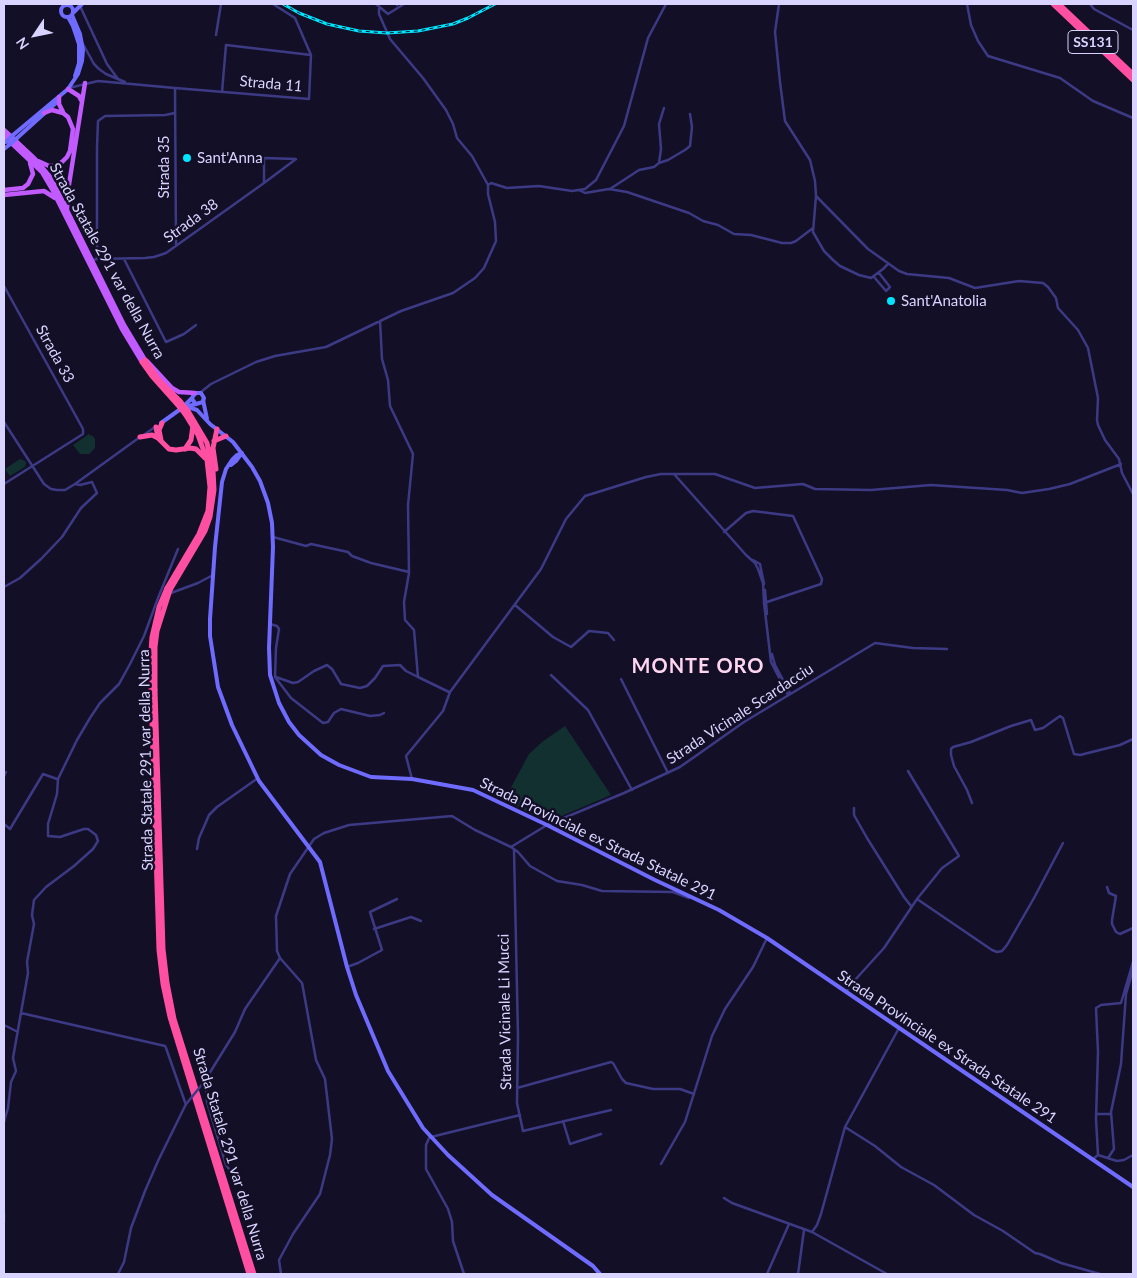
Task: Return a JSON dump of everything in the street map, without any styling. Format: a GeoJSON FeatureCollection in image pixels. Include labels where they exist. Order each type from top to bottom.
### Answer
{"type":"FeatureCollection","features":[{"type":"Feature","properties":{"kind":"highway","name":"SS131"},"geometry":{"type":"LineString","coordinates":[[1053,4],[1133,80]]}},
{"type":"Feature","properties":{"kind":"highway","name":"SS131"},"geometry":{"type":"LineString","coordinates":[[1059,4],[1133,74]]}},
{"type":"Feature","properties":{"kind":"highway","name":"Strada Statale 291 var della Nurra"},"geometry":{"type":"LineString","coordinates":[[143,359],[155,380],[187,411],[207,443],[215,480],[210,517],[205,531],[169,589]]}},
{"type":"Feature","properties":{"kind":"highway","name":"Strada Statale 291 var della Nurra"},"geometry":{"type":"LineString","coordinates":[[187,411],[203,445],[210,487],[208,511],[203,525],[169,589],[157,631],[155,647],[153,690],[162,968],[170,1017],[250,1274]]}},
{"type":"Feature","properties":{"kind":"highway"},"geometry":{"type":"LineString","coordinates":[[162,422],[159,430],[162,443]]}},
{"type":"Feature","properties":{"kind":"highway"},"geometry":{"type":"LineString","coordinates":[[184,449],[191,440],[193,424]]}},
{"type":"Feature","properties":{"kind":"highway"},"geometry":{"type":"LineString","coordinates":[[156,427],[158,438],[169,449],[196,449],[207,460]]}},
{"type":"Feature","properties":{"kind":"highway"},"geometry":{"type":"LineString","coordinates":[[215,480],[216,471],[213,448],[217,429]]}},
{"type":"Feature","properties":{"kind":"highway"},"geometry":{"type":"LineString","coordinates":[[140,437],[152,436],[158,438]]}},
{"type":"Feature","properties":{"kind":"highway"},"geometry":{"type":"LineString","coordinates":[[214,441],[226,436]]}},
{"type":"Feature","properties":{"kind":"highway","name":"Strada Statale 291 var della Nurra"},"geometry":{"type":"LineString","coordinates":[[162,968],[174,1018],[254,1274]]}},
{"type":"Feature","properties":{"kind":"main road"},"geometry":{"type":"LineString","coordinates":[[68,211],[68,191],[85,83]]}},
{"type":"Feature","properties":{"kind":"main road"},"geometry":{"type":"LineString","coordinates":[[68,88],[79,96],[82,102]]}},
{"type":"Feature","properties":{"kind":"main road"},"geometry":{"type":"LineString","coordinates":[[35,159],[49,166],[55,166],[67,158],[70,151],[73,129],[71,122],[59,104],[58,97]]}},
{"type":"Feature","properties":{"kind":"main road"},"geometry":{"type":"LineString","coordinates":[[44,114],[52,110],[64,113]]}},
{"type":"Feature","properties":{"kind":"main road","name":"Strada Statale 291 var della Nurra"},"geometry":{"type":"LineString","coordinates":[[4,130],[35,159],[51,178],[95,260],[124,325],[143,359]]}},
{"type":"Feature","properties":{"kind":"main road","name":"Strada Statale 291 var della Nurra"},"geometry":{"type":"LineString","coordinates":[[4,136],[42,172],[59,202],[122,329],[143,359]]}},
{"type":"Feature","properties":{"kind":"main road"},"geometry":{"type":"LineString","coordinates":[[4,190],[22,188],[28,184],[33,174],[28,160]]}},
{"type":"Feature","properties":{"kind":"main road"},"geometry":{"type":"LineString","coordinates":[[4,195],[44,191],[50,193],[59,202]]}},
{"type":"Feature","properties":{"kind":"main road"},"geometry":{"type":"LineString","coordinates":[[143,359],[172,388],[179,392],[196,395]]}},
{"type":"Feature","properties":{"kind":"street"},"geometry":{"type":"LineString","coordinates":[[216,35],[221,4]]}},
{"type":"Feature","properties":{"kind":"street"},"geometry":{"type":"LineString","coordinates":[[222,92],[226,45],[311,55],[296,18],[273,4]]}},
{"type":"Feature","properties":{"kind":"street"},"geometry":{"type":"LineString","coordinates":[[376,4],[388,14],[404,4]]}},
{"type":"Feature","properties":{"kind":"street"},"geometry":{"type":"LineString","coordinates":[[488,184],[491,183],[507,188],[539,186],[559,190],[579,190],[590,186],[596,180],[624,126],[648,38],[666,4]]}},
{"type":"Feature","properties":{"kind":"street"},"geometry":{"type":"LineString","coordinates":[[779,4],[775,32],[785,121],[810,160],[816,196],[816,212],[812,228],[817,241],[824,251],[840,266],[859,275],[870,278],[874,277],[888,264]]}},
{"type":"Feature","properties":{"kind":"street"},"geometry":{"type":"LineString","coordinates":[[967,4],[971,25],[978,41],[988,56],[1060,78],[1093,100],[1133,118]]}},
{"type":"Feature","properties":{"kind":"street"},"geometry":{"type":"LineString","coordinates":[[1090,4],[1094,9],[1133,30]]}},
{"type":"Feature","properties":{"kind":"street"},"geometry":{"type":"LineString","coordinates":[[71,15],[62,14],[66,5],[73,10],[71,15],[79,44],[79,63],[74,78]]}},
{"type":"Feature","properties":{"kind":"street"},"geometry":{"type":"LineString","coordinates":[[71,15],[81,5],[107,64],[118,79]]}},
{"type":"Feature","properties":{"kind":"street"},"geometry":{"type":"LineString","coordinates":[[4,422],[44,484],[51,489],[65,490],[182,408],[210,384],[256,362],[275,356],[321,348],[401,311],[449,296],[475,278],[484,268],[496,241],[497,232],[488,194],[488,184],[472,156],[457,138],[446,110],[423,78],[390,39],[379,14],[379,8]]}},
{"type":"Feature","properties":{"kind":"street"},"geometry":{"type":"LineString","coordinates":[[4,149],[6,144],[68,88],[78,74],[82,61],[82,43],[71,15]]}},
{"type":"Feature","properties":{"kind":"street","name":"Strada 11"},"geometry":{"type":"LineString","coordinates":[[82,43],[94,64],[106,74],[131,84]]}},
{"type":"Feature","properties":{"kind":"street","name":"Strada 11"},"geometry":{"type":"LineString","coordinates":[[68,88],[98,81],[309,99],[311,55]]}},
{"type":"Feature","properties":{"kind":"street","name":"Strada 11"},"geometry":{"type":"LineString","coordinates":[[74,78],[85,83]]}},
{"type":"Feature","properties":{"kind":"street","name":"Strada 35"},"geometry":{"type":"LineString","coordinates":[[175,88],[176,246]]}},
{"type":"Feature","properties":{"kind":"street"},"geometry":{"type":"LineString","coordinates":[[15,136],[44,114],[57,102],[58,97]]}},
{"type":"Feature","properties":{"kind":"street"},"geometry":{"type":"LineString","coordinates":[[659,163],[659,124],[664,108]]}},
{"type":"Feature","properties":{"kind":"street"},"geometry":{"type":"LineString","coordinates":[[95,260],[98,121],[105,116],[165,115],[175,113]]}},
{"type":"Feature","properties":{"kind":"street"},"geometry":{"type":"LineString","coordinates":[[609,189],[639,170],[668,160],[690,146],[692,127],[690,114]]}},
{"type":"Feature","properties":{"kind":"street","name":"Strada 38"},"geometry":{"type":"LineString","coordinates":[[95,260],[154,258],[166,253],[264,183],[296,159],[264,158],[264,183]]}},
{"type":"Feature","properties":{"kind":"street"},"geometry":{"type":"LineString","coordinates":[[579,190],[585,193],[609,189],[627,192],[689,213],[703,221],[718,224],[734,234],[751,235],[782,243],[796,241],[812,228]]}},
{"type":"Feature","properties":{"kind":"street"},"geometry":{"type":"LineString","coordinates":[[816,196],[859,240],[888,264],[907,274],[949,278],[975,288],[1019,281],[1043,283],[1048,287],[1056,298],[1058,308],[1078,330],[1088,348],[1098,398],[1098,425],[1105,440],[1118,456],[1122,473],[1133,494]]}},
{"type":"Feature","properties":{"kind":"street"},"geometry":{"type":"LineString","coordinates":[[124,259],[166,342],[196,326]]}},
{"type":"Feature","properties":{"kind":"street"},"geometry":{"type":"LineString","coordinates":[[874,277],[886,291],[890,287],[879,272]]}},
{"type":"Feature","properties":{"kind":"street","name":"Strada 33"},"geometry":{"type":"LineString","coordinates":[[4,286],[83,429],[83,434],[32,466]]}},
{"type":"Feature","properties":{"kind":"street"},"geometry":{"type":"LineString","coordinates":[[380,321],[382,359],[388,380],[390,406],[413,454],[408,505],[409,572],[404,602],[405,620],[414,630],[418,677]]}},
{"type":"Feature","properties":{"kind":"street"},"geometry":{"type":"LineString","coordinates":[[196,395],[204,396],[207,419]]}},
{"type":"Feature","properties":{"kind":"street","name":"Strada Provinciale ex Strada Statale 291"},"geometry":{"type":"LineString","coordinates":[[196,395],[196,404],[201,414],[233,442],[252,467],[260,481],[268,503],[273,537],[270,675],[283,712],[289,722],[299,735],[321,755],[363,775],[381,778],[412,779],[473,790],[719,910],[767,938],[1133,1187]]}},
{"type":"Feature","properties":{"kind":"street"},"geometry":{"type":"LineString","coordinates":[[187,411],[204,400]]}},
{"type":"Feature","properties":{"kind":"street"},"geometry":{"type":"LineString","coordinates":[[182,408],[187,411],[197,410],[201,414]]}},
{"type":"Feature","properties":{"kind":"street"},"geometry":{"type":"LineString","coordinates":[[233,442],[234,461]]}},
{"type":"Feature","properties":{"kind":"street"},"geometry":{"type":"LineString","coordinates":[[242,453],[237,455],[229,466],[222,482],[210,620],[210,636],[218,687],[232,725],[258,778],[320,862],[356,995],[388,1071],[407,1104],[430,1136],[492,1195],[593,1266],[600,1274]]}},
{"type":"Feature","properties":{"kind":"street"},"geometry":{"type":"LineString","coordinates":[[234,461],[245,462],[252,467]]}},
{"type":"Feature","properties":{"kind":"street"},"geometry":{"type":"LineString","coordinates":[[412,779],[406,756],[443,711],[450,692],[542,569],[566,519],[585,496],[646,477],[674,474],[715,474],[755,488],[803,484],[814,489],[871,490],[931,485],[1007,490],[1022,493],[1070,484],[1121,464]]}},
{"type":"Feature","properties":{"kind":"street"},"geometry":{"type":"LineString","coordinates":[[4,484],[32,466]]}},
{"type":"Feature","properties":{"kind":"street"},"geometry":{"type":"LineString","coordinates":[[674,474],[724,532],[752,560],[758,570],[763,583],[771,662],[789,694]]}},
{"type":"Feature","properties":{"kind":"street"},"geometry":{"type":"LineString","coordinates":[[4,587],[20,578],[41,559],[62,537],[82,508],[97,493],[92,482],[80,485],[75,484]]}},
{"type":"Feature","properties":{"kind":"street"},"geometry":{"type":"LineString","coordinates":[[724,532],[746,513],[793,516],[822,579],[821,584],[764,603]]}},
{"type":"Feature","properties":{"kind":"street"},"geometry":{"type":"LineString","coordinates":[[273,537],[306,546],[310,544],[348,552],[352,556],[371,563],[409,572]]}},
{"type":"Feature","properties":{"kind":"street"},"geometry":{"type":"LineString","coordinates":[[4,1122],[8,1108],[11,1082],[16,1071],[13,1058],[28,973],[29,945],[34,924],[32,915],[34,900],[46,887],[93,849],[98,841],[92,831],[84,829],[60,837],[48,836],[48,824],[57,794],[58,779],[90,718],[100,703],[119,684],[126,671],[144,636],[178,548]]}},
{"type":"Feature","properties":{"kind":"street"},"geometry":{"type":"LineString","coordinates":[[158,598],[198,583],[213,575]]}},
{"type":"Feature","properties":{"kind":"street"},"geometry":{"type":"LineString","coordinates":[[515,604],[554,637],[571,647],[588,631],[608,633],[614,640]]}},
{"type":"Feature","properties":{"kind":"street"},"geometry":{"type":"LineString","coordinates":[[270,624],[277,626],[279,629],[275,677],[291,698],[324,723],[328,722],[334,713],[341,709],[370,716],[384,713]]}},
{"type":"Feature","properties":{"kind":"street","name":"Strada Vicinale Scardacciu"},"geometry":{"type":"LineString","coordinates":[[513,848],[547,825],[632,790],[680,767],[744,722],[875,643],[913,648],[946,649]]}},
{"type":"Feature","properties":{"kind":"street"},"geometry":{"type":"LineString","coordinates":[[275,677],[293,683],[298,682],[314,670],[327,665],[332,669],[341,684],[360,688],[367,686],[383,666],[400,665],[406,671],[450,692]]}},
{"type":"Feature","properties":{"kind":"street"},"geometry":{"type":"LineString","coordinates":[[551,675],[588,710],[632,790]]}},
{"type":"Feature","properties":{"kind":"street"},"geometry":{"type":"LineString","coordinates":[[621,679],[668,773]]}},
{"type":"Feature","properties":{"kind":"street"},"geometry":{"type":"LineString","coordinates":[[972,803],[968,790],[954,766],[951,755],[953,747],[1032,720],[1034,730],[1043,728],[1060,716],[1063,718],[1074,754],[1080,755],[1120,745],[1133,739]]}},
{"type":"Feature","properties":{"kind":"street"},"geometry":{"type":"LineString","coordinates":[[846,992],[884,948],[916,899],[942,868],[959,856],[908,771]]}},
{"type":"Feature","properties":{"kind":"street"},"geometry":{"type":"LineString","coordinates":[[4,776],[6,772]]}},
{"type":"Feature","properties":{"kind":"street"},"geometry":{"type":"LineString","coordinates":[[4,824],[10,828],[44,774],[58,779]]}},
{"type":"Feature","properties":{"kind":"street"},"geometry":{"type":"LineString","coordinates":[[197,849],[199,838],[209,815],[217,807],[258,778]]}},
{"type":"Feature","properties":{"kind":"street"},"geometry":{"type":"LineString","coordinates":[[854,808],[854,815],[867,838],[904,897],[912,906]]}},
{"type":"Feature","properties":{"kind":"street"},"geometry":{"type":"LineString","coordinates":[[281,1274],[279,1260],[292,1234],[320,1194],[330,1156],[332,1140],[325,1079],[316,1060],[302,983],[280,958],[277,951],[276,916],[290,874],[314,839],[324,833],[349,825],[452,816],[475,830],[513,848],[530,866],[557,881],[582,885],[602,891],[672,892],[702,902]]}},
{"type":"Feature","properties":{"kind":"street"},"geometry":{"type":"LineString","coordinates":[[916,899],[992,950],[1002,951],[1034,898],[1063,843]]}},
{"type":"Feature","properties":{"kind":"street","name":"Strada Vicinale Li Mucci"},"geometry":{"type":"LineString","coordinates":[[513,848],[518,1036],[517,1103],[520,1116]]}},
{"type":"Feature","properties":{"kind":"street"},"geometry":{"type":"LineString","coordinates":[[1107,887],[1109,894],[1116,896],[1112,924],[1116,932],[1120,934],[1133,928]]}},
{"type":"Feature","properties":{"kind":"street"},"geometry":{"type":"LineString","coordinates":[[347,967],[382,950],[370,911],[397,899]]}},
{"type":"Feature","properties":{"kind":"street"},"geometry":{"type":"LineString","coordinates":[[374,929],[411,917],[420,921]]}},
{"type":"Feature","properties":{"kind":"street"},"geometry":{"type":"LineString","coordinates":[[661,1164],[685,1122],[700,1071],[725,1009],[753,967],[767,938]]}},
{"type":"Feature","properties":{"kind":"street"},"geometry":{"type":"LineString","coordinates":[[118,1274],[124,1262],[132,1228],[145,1191],[186,1104],[205,1081],[235,1032],[245,1008],[280,958]]}},
{"type":"Feature","properties":{"kind":"street"},"geometry":{"type":"LineString","coordinates":[[1098,1155],[1096,1008],[1101,1005],[1120,1003],[1133,962]]}},
{"type":"Feature","properties":{"kind":"street"},"geometry":{"type":"LineString","coordinates":[[1108,1158],[1114,1149],[1111,1114],[1121,1064],[1126,994],[1133,970]]}},
{"type":"Feature","properties":{"kind":"street"},"geometry":{"type":"LineString","coordinates":[[21,1012],[165,1046],[186,1104]]}},
{"type":"Feature","properties":{"kind":"street"},"geometry":{"type":"LineString","coordinates":[[4,1025],[18,1032]]}},
{"type":"Feature","properties":{"kind":"street"},"geometry":{"type":"LineString","coordinates":[[812,1232],[820,1219],[845,1128],[899,1028]]}},
{"type":"Feature","properties":{"kind":"street"},"geometry":{"type":"LineString","coordinates":[[517,1088],[611,1062],[626,1083],[653,1089],[680,1089],[694,1094]]}},
{"type":"Feature","properties":{"kind":"street"},"geometry":{"type":"LineString","coordinates":[[205,1081],[207,1102],[229,1170]]}},
{"type":"Feature","properties":{"kind":"street"},"geometry":{"type":"LineString","coordinates":[[430,1136],[520,1116],[523,1131],[611,1110]]}},
{"type":"Feature","properties":{"kind":"street"},"geometry":{"type":"LineString","coordinates":[[1096,1114],[1111,1114]]}},
{"type":"Feature","properties":{"kind":"street"},"geometry":{"type":"LineString","coordinates":[[564,1121],[570,1144],[601,1134]]}},
{"type":"Feature","properties":{"kind":"street"},"geometry":{"type":"LineString","coordinates":[[845,1128],[875,1146],[901,1167],[934,1185],[974,1215],[1003,1231],[1035,1253],[1061,1263],[1100,1274]]}},
{"type":"Feature","properties":{"kind":"street"},"geometry":{"type":"LineString","coordinates":[[430,1136],[426,1144],[426,1169],[448,1209],[452,1222],[453,1241],[464,1274]]}},
{"type":"Feature","properties":{"kind":"street"},"geometry":{"type":"LineString","coordinates":[[1093,1159],[1098,1155]]}},
{"type":"Feature","properties":{"kind":"street"},"geometry":{"type":"LineString","coordinates":[[1098,1155],[1117,1161],[1124,1160],[1133,1155]]}},
{"type":"Feature","properties":{"kind":"street"},"geometry":{"type":"LineString","coordinates":[[724,1198],[732,1203],[812,1232],[887,1274]]}},
{"type":"Feature","properties":{"kind":"street"},"geometry":{"type":"LineString","coordinates":[[4,1214],[4,1222]]}},
{"type":"Feature","properties":{"kind":"street"},"geometry":{"type":"LineString","coordinates":[[767,1274],[789,1224]]}},
{"type":"Feature","properties":{"kind":"street"},"geometry":{"type":"LineString","coordinates":[[798,1274],[804,1230]]}},
{"type":"Feature","properties":{"kind":"green space"},"geometry":{"type":"Polygon","coordinates":[[[89,434],[95,439],[95,448],[89,454],[80,454],[73,445],[89,434]]]}},
{"type":"Feature","properties":{"kind":"green space"},"geometry":{"type":"Polygon","coordinates":[[[20,459],[25,461],[25,467],[10,476],[5,469],[20,459]]]}},
{"type":"Feature","properties":{"kind":"green space"},"geometry":{"type":"Polygon","coordinates":[[[565,726],[611,795],[547,821],[501,799],[508,793],[529,754],[565,726]]]}},
{"type":"Feature","properties":{"kind":"railway"},"geometry":{"type":"LineString","coordinates":[[283,4],[299,13],[327,24],[359,31],[387,33],[418,31],[453,24],[495,4]]}},
{"type":"Feature","properties":{"kind":"place","name":"Sant'Anna"},"geometry":{"type":"Point","coordinates":[187,158]}},
{"type":"Feature","properties":{"kind":"place","name":"Sant'Anatolia"},"geometry":{"type":"Point","coordinates":[891,301]}},
{"type":"Feature","properties":{"kind":"district","name":"MONTE ORO"},"geometry":{"type":"Point","coordinates":[698,667]}}]}
